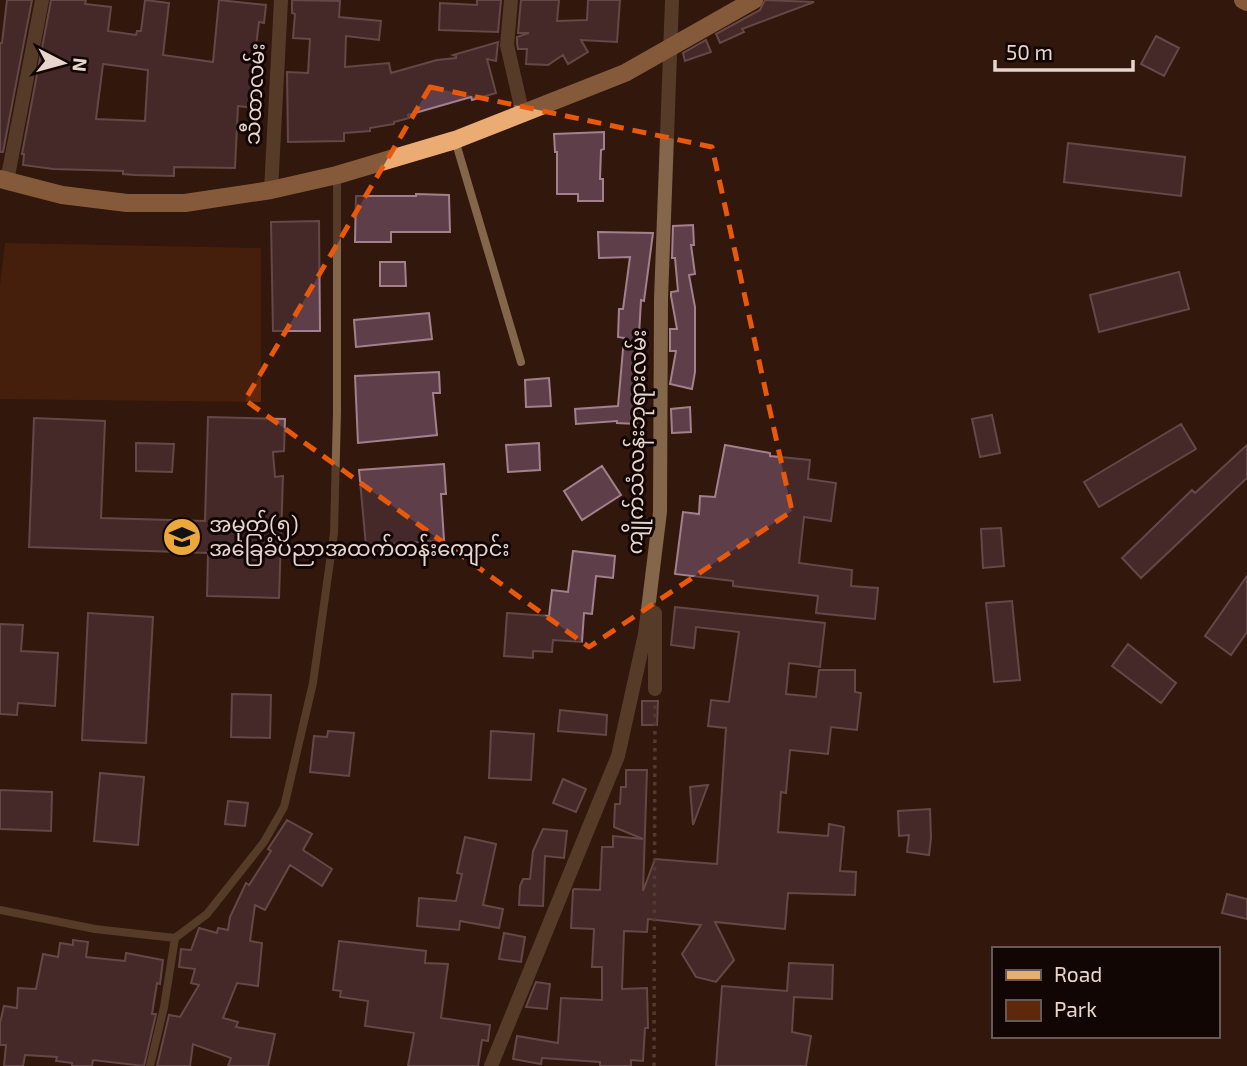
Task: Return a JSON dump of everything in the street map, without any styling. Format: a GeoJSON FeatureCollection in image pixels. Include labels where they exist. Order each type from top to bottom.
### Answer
{"type":"FeatureCollection","features":[{"type":"Feature","properties":{"kind":"main road"},"geometry":{"type":"LineString","coordinates":[[4,180],[62,195],[127,203],[185,203],[271,190],[337,175],[455,140],[625,73],[754,0]]}},
{"type":"Feature","properties":{"kind":"street"},"geometry":{"type":"LineString","coordinates":[[4,180],[42,0]]}},
{"type":"Feature","properties":{"kind":"street","name":"သီထာလမ်း"},"geometry":{"type":"LineString","coordinates":[[271,190],[281,0]]}},
{"type":"Feature","properties":{"kind":"street"},"geometry":{"type":"LineString","coordinates":[[511,0],[507,45],[523,115]]}},
{"type":"Feature","properties":{"kind":"street","name":"ကျိုက်သံလန်းဘုရားလမ်း"},"geometry":{"type":"LineString","coordinates":[[491,1066],[618,756],[635,685],[660,512],[661,299],[672,0]]}},
{"type":"Feature","properties":{"kind":"street"},"geometry":{"type":"LineString","coordinates":[[654,568],[655,689]]}},
{"type":"Feature","properties":{"kind":"lane"},"geometry":{"type":"LineString","coordinates":[[455,140],[521,362]]}},
{"type":"Feature","properties":{"kind":"lane"},"geometry":{"type":"LineString","coordinates":[[0,910],[95,929],[175,937],[207,914],[264,842],[284,807],[313,683],[334,533],[337,175]]}},
{"type":"Feature","properties":{"kind":"lane"},"geometry":{"type":"LineString","coordinates":[[150,1066],[164,1007],[175,937]]}},
{"type":"Feature","properties":{"kind":"path"},"geometry":{"type":"LineString","coordinates":[[654,1066],[655,689]]}},
{"type":"Feature","properties":{"kind":"highlighted area"},"geometry":{"type":"Polygon","coordinates":[[[430,87],[712,147],[792,511],[589,647],[245,400],[430,87]]]}},
{"type":"Feature","properties":{"kind":"green space"},"geometry":{"type":"Polygon","coordinates":[[[5,243],[261,248],[261,402],[0,399],[0,285],[5,243]]]}},
{"type":"Feature","properties":{"kind":"building"},"geometry":{"type":"Polygon","coordinates":[[[7,0],[32,0],[3,152],[0,152],[0,43],[7,0]]]}},
{"type":"Feature","properties":{"kind":"building"},"geometry":{"type":"Polygon","coordinates":[[[51,0],[86,0],[85,4],[111,7],[108,31],[136,35],[137,31],[141,31],[145,0],[169,3],[163,55],[213,62],[219,0],[266,5],[264,23],[259,22],[251,86],[259,86],[257,108],[238,106],[235,168],[174,167],[174,176],[135,175],[123,174],[123,171],[53,169],[23,165],[22,154],[51,0]],[[103,64],[96,119],[145,121],[148,70],[103,64]]]}},
{"type":"Feature","properties":{"kind":"building"},"geometry":{"type":"Polygon","coordinates":[[[292,0],[340,1],[339,17],[381,21],[379,40],[346,36],[345,67],[389,63],[391,73],[437,60],[456,58],[453,55],[498,42],[496,61],[487,59],[496,93],[472,100],[471,97],[408,115],[409,118],[370,128],[370,131],[344,133],[344,141],[288,142],[287,72],[308,73],[310,39],[293,38],[295,14],[292,13],[292,0]]]}},
{"type":"Feature","properties":{"kind":"building"},"geometry":{"type":"Polygon","coordinates":[[[477,0],[501,0],[498,32],[439,30],[440,3],[477,5],[477,0]]]}},
{"type":"Feature","properties":{"kind":"building"},"geometry":{"type":"Polygon","coordinates":[[[521,0],[559,0],[557,21],[587,20],[588,0],[620,0],[617,42],[581,40],[588,52],[568,64],[563,55],[548,65],[526,64],[527,49],[518,49],[517,44],[517,37],[529,33],[518,33],[521,0]]]}},
{"type":"Feature","properties":{"kind":"building"},"geometry":{"type":"Polygon","coordinates":[[[765,0],[814,2],[742,29],[744,32],[720,43],[716,34],[760,10],[765,0]]]}},
{"type":"Feature","properties":{"kind":"building"},"geometry":{"type":"Polygon","coordinates":[[[1156,36],[1179,48],[1164,76],[1141,64],[1156,36]]]}},
{"type":"Feature","properties":{"kind":"building"},"geometry":{"type":"Polygon","coordinates":[[[706,40],[711,52],[685,61],[683,53],[706,40]]]}},
{"type":"Feature","properties":{"kind":"building"},"geometry":{"type":"Polygon","coordinates":[[[604,132],[600,179],[603,179],[603,201],[578,201],[578,194],[557,194],[554,134],[604,132]]]}},
{"type":"Feature","properties":{"kind":"building"},"geometry":{"type":"Polygon","coordinates":[[[1068,143],[1185,157],[1181,196],[1064,182],[1068,143]]]}},
{"type":"Feature","properties":{"kind":"building"},"geometry":{"type":"Polygon","coordinates":[[[449,195],[450,232],[391,232],[391,242],[355,242],[356,196],[449,195]]]}},
{"type":"Feature","properties":{"kind":"building"},"geometry":{"type":"Polygon","coordinates":[[[319,221],[320,331],[273,331],[271,222],[319,221]]]}},
{"type":"Feature","properties":{"kind":"building"},"geometry":{"type":"Polygon","coordinates":[[[693,225],[694,245],[691,245],[695,274],[689,275],[695,307],[695,372],[692,389],[670,384],[676,351],[670,351],[670,329],[677,329],[671,296],[671,292],[678,291],[675,258],[672,258],[673,226],[693,225]]]}},
{"type":"Feature","properties":{"kind":"building"},"geometry":{"type":"Polygon","coordinates":[[[598,232],[653,233],[644,301],[641,300],[635,406],[637,424],[617,421],[576,424],[575,409],[618,406],[624,338],[618,337],[619,309],[623,309],[630,257],[599,258],[598,232]]]}},
{"type":"Feature","properties":{"kind":"building"},"geometry":{"type":"Polygon","coordinates":[[[380,262],[405,262],[406,286],[380,286],[380,262]]]}},
{"type":"Feature","properties":{"kind":"building"},"geometry":{"type":"Polygon","coordinates":[[[1179,272],[1189,309],[1099,332],[1090,295],[1179,272]]]}},
{"type":"Feature","properties":{"kind":"building"},"geometry":{"type":"Polygon","coordinates":[[[429,313],[432,339],[356,347],[354,320],[429,313]]]}},
{"type":"Feature","properties":{"kind":"building"},"geometry":{"type":"Polygon","coordinates":[[[439,372],[440,393],[433,393],[437,435],[358,443],[355,376],[439,372]]]}},
{"type":"Feature","properties":{"kind":"building"},"geometry":{"type":"Polygon","coordinates":[[[549,378],[551,406],[526,407],[525,380],[549,378]]]}},
{"type":"Feature","properties":{"kind":"building"},"geometry":{"type":"Polygon","coordinates":[[[690,407],[691,432],[672,433],[671,409],[690,407]]]}},
{"type":"Feature","properties":{"kind":"building"},"geometry":{"type":"Polygon","coordinates":[[[992,415],[1000,453],[980,457],[972,419],[992,415]]]}},
{"type":"Feature","properties":{"kind":"building"},"geometry":{"type":"Polygon","coordinates":[[[208,417],[285,419],[284,451],[273,452],[275,477],[283,476],[279,598],[207,596],[208,553],[29,547],[34,418],[105,421],[101,518],[205,521],[208,417]]]}},
{"type":"Feature","properties":{"kind":"building"},"geometry":{"type":"Polygon","coordinates":[[[1181,424],[1196,449],[1099,507],[1084,482],[1181,424]]]}},
{"type":"Feature","properties":{"kind":"building"},"geometry":{"type":"Polygon","coordinates":[[[136,443],[174,444],[172,472],[136,471],[136,443]]]}},
{"type":"Feature","properties":{"kind":"building"},"geometry":{"type":"Polygon","coordinates":[[[539,443],[540,470],[508,472],[506,445],[539,443]]]}},
{"type":"Feature","properties":{"kind":"building"},"geometry":{"type":"Polygon","coordinates":[[[725,445],[770,453],[770,456],[810,460],[808,479],[836,483],[831,521],[804,517],[799,563],[852,570],[851,586],[878,588],[875,619],[816,613],[818,596],[733,586],[733,581],[675,574],[683,512],[699,514],[700,496],[715,497],[725,445]]]}},
{"type":"Feature","properties":{"kind":"building"},"geometry":{"type":"Polygon","coordinates":[[[1247,445],[1247,478],[1141,578],[1122,558],[1192,490],[1195,493],[1247,445]]]}},
{"type":"Feature","properties":{"kind":"building"},"geometry":{"type":"Polygon","coordinates":[[[444,464],[446,494],[441,494],[444,540],[366,546],[359,470],[444,464]]]}},
{"type":"Feature","properties":{"kind":"building"},"geometry":{"type":"Polygon","coordinates":[[[602,466],[621,495],[582,520],[564,491],[602,466]]]}},
{"type":"Feature","properties":{"kind":"building"},"geometry":{"type":"Polygon","coordinates":[[[1001,528],[1004,566],[983,568],[981,529],[1001,528]]]}},
{"type":"Feature","properties":{"kind":"building"},"geometry":{"type":"Polygon","coordinates":[[[573,551],[615,556],[613,578],[596,576],[592,614],[584,613],[582,642],[553,640],[552,652],[533,651],[533,658],[504,656],[507,613],[549,616],[552,590],[568,592],[573,551]]]}},
{"type":"Feature","properties":{"kind":"building"},"geometry":{"type":"Polygon","coordinates":[[[1247,576],[1247,632],[1231,655],[1205,636],[1247,576]]]}},
{"type":"Feature","properties":{"kind":"building"},"geometry":{"type":"Polygon","coordinates":[[[1012,601],[1020,680],[994,682],[986,603],[1012,601]]]}},
{"type":"Feature","properties":{"kind":"building"},"geometry":{"type":"Polygon","coordinates":[[[675,607],[825,623],[820,667],[789,663],[786,694],[816,697],[819,670],[855,670],[855,692],[861,693],[857,730],[831,727],[828,754],[790,750],[786,793],[781,792],[778,832],[828,836],[829,824],[844,827],[840,871],[856,872],[855,895],[788,893],[785,929],[715,922],[734,960],[716,982],[696,977],[682,954],[701,925],[648,919],[647,932],[624,931],[622,989],[647,988],[648,1028],[645,1028],[643,1061],[631,1060],[631,1066],[600,1066],[600,1062],[542,1058],[541,1064],[513,1059],[517,1036],[558,1043],[561,998],[602,1000],[602,967],[592,967],[594,929],[571,928],[573,890],[600,890],[602,847],[613,847],[613,836],[643,839],[614,827],[615,804],[620,804],[621,787],[626,787],[626,770],[647,770],[643,891],[655,859],[717,864],[726,728],[708,726],[711,700],[729,702],[739,632],[696,627],[694,648],[671,645],[675,607]]]}},
{"type":"Feature","properties":{"kind":"building"},"geometry":{"type":"Polygon","coordinates":[[[88,613],[153,617],[146,743],[82,740],[88,613]]]}},
{"type":"Feature","properties":{"kind":"building"},"geometry":{"type":"Polygon","coordinates":[[[0,624],[23,625],[21,651],[58,653],[55,706],[18,703],[17,715],[0,714],[0,624]]]}},
{"type":"Feature","properties":{"kind":"building"},"geometry":{"type":"Polygon","coordinates":[[[1128,644],[1176,683],[1161,703],[1112,666],[1128,644]]]}},
{"type":"Feature","properties":{"kind":"building"},"geometry":{"type":"Polygon","coordinates":[[[232,694],[271,695],[270,738],[231,737],[232,694]]]}},
{"type":"Feature","properties":{"kind":"building"},"geometry":{"type":"Polygon","coordinates":[[[642,701],[658,701],[657,725],[642,725],[642,701]]]}},
{"type":"Feature","properties":{"kind":"building"},"geometry":{"type":"Polygon","coordinates":[[[560,710],[607,715],[606,735],[558,731],[560,710]]]}},
{"type":"Feature","properties":{"kind":"building"},"geometry":{"type":"Polygon","coordinates":[[[328,731],[354,733],[349,776],[310,772],[314,736],[327,737],[328,731]]]}},
{"type":"Feature","properties":{"kind":"building"},"geometry":{"type":"Polygon","coordinates":[[[491,731],[534,734],[531,780],[489,778],[491,731]]]}},
{"type":"Feature","properties":{"kind":"building"},"geometry":{"type":"Polygon","coordinates":[[[100,773],[144,777],[138,845],[94,841],[100,773]]]}},
{"type":"Feature","properties":{"kind":"building"},"geometry":{"type":"Polygon","coordinates":[[[563,779],[586,789],[576,812],[553,803],[563,779]]]}},
{"type":"Feature","properties":{"kind":"building"},"geometry":{"type":"Polygon","coordinates":[[[708,785],[693,825],[690,787],[708,785]]]}},
{"type":"Feature","properties":{"kind":"building"},"geometry":{"type":"Polygon","coordinates":[[[0,790],[52,792],[51,831],[0,829],[0,790]]]}},
{"type":"Feature","properties":{"kind":"building"},"geometry":{"type":"Polygon","coordinates":[[[228,801],[248,803],[245,826],[225,824],[228,801]]]}},
{"type":"Feature","properties":{"kind":"building"},"geometry":{"type":"Polygon","coordinates":[[[930,809],[929,855],[907,852],[909,835],[899,836],[898,811],[930,809]]]}},
{"type":"Feature","properties":{"kind":"building"},"geometry":{"type":"Polygon","coordinates":[[[287,820],[312,834],[303,850],[332,869],[322,886],[290,865],[265,910],[255,905],[250,941],[262,943],[258,986],[237,983],[223,1018],[238,1022],[236,1027],[275,1034],[268,1066],[228,1066],[231,1058],[193,1044],[190,1066],[157,1066],[169,1015],[180,1017],[199,985],[191,983],[195,969],[179,967],[181,949],[191,950],[199,928],[217,933],[218,928],[228,930],[230,917],[246,883],[249,885],[287,820]]]}},
{"type":"Feature","properties":{"kind":"building"},"geometry":{"type":"Polygon","coordinates":[[[543,829],[567,831],[564,858],[545,856],[543,906],[519,905],[520,886],[523,879],[530,879],[533,851],[543,829]]]}},
{"type":"Feature","properties":{"kind":"building"},"geometry":{"type":"Polygon","coordinates":[[[465,837],[496,844],[483,905],[503,909],[499,928],[460,921],[459,930],[417,926],[419,898],[456,901],[462,874],[457,873],[465,837]]]}},
{"type":"Feature","properties":{"kind":"building"},"geometry":{"type":"Polygon","coordinates":[[[1227,894],[1247,899],[1247,919],[1222,913],[1227,894]]]}},
{"type":"Feature","properties":{"kind":"building"},"geometry":{"type":"Polygon","coordinates":[[[504,933],[525,937],[521,962],[499,959],[504,933]]]}},
{"type":"Feature","properties":{"kind":"building"},"geometry":{"type":"Polygon","coordinates":[[[73,940],[88,942],[86,957],[125,961],[126,953],[163,960],[152,1014],[156,1014],[144,1066],[93,1060],[92,1066],[72,1066],[72,1063],[56,1061],[57,1057],[25,1055],[23,1066],[4,1066],[6,1045],[0,1045],[0,1023],[4,1006],[17,1008],[18,988],[36,989],[43,954],[58,957],[60,943],[73,945],[73,940]]]}},
{"type":"Feature","properties":{"kind":"building"},"geometry":{"type":"Polygon","coordinates":[[[339,941],[426,951],[425,963],[448,964],[441,1018],[490,1025],[488,1041],[482,1040],[478,1066],[408,1066],[414,1033],[365,1026],[368,1001],[340,997],[341,991],[333,990],[339,941]]]}},
{"type":"Feature","properties":{"kind":"building"},"geometry":{"type":"Polygon","coordinates":[[[789,963],[833,965],[832,999],[794,997],[792,1032],[811,1036],[806,1066],[716,1066],[722,986],[787,991],[789,963]]]}},
{"type":"Feature","properties":{"kind":"building"},"geometry":{"type":"Polygon","coordinates":[[[536,982],[550,984],[547,1009],[526,1007],[536,982]]]}},
{"type":"Feature","properties":{"kind":"place","name":"အမုတ်(၅) အခြေခံပညာအထက်တန်းကျောင်း"},"geometry":{"type":"Point","coordinates":[182,537]}}]}
